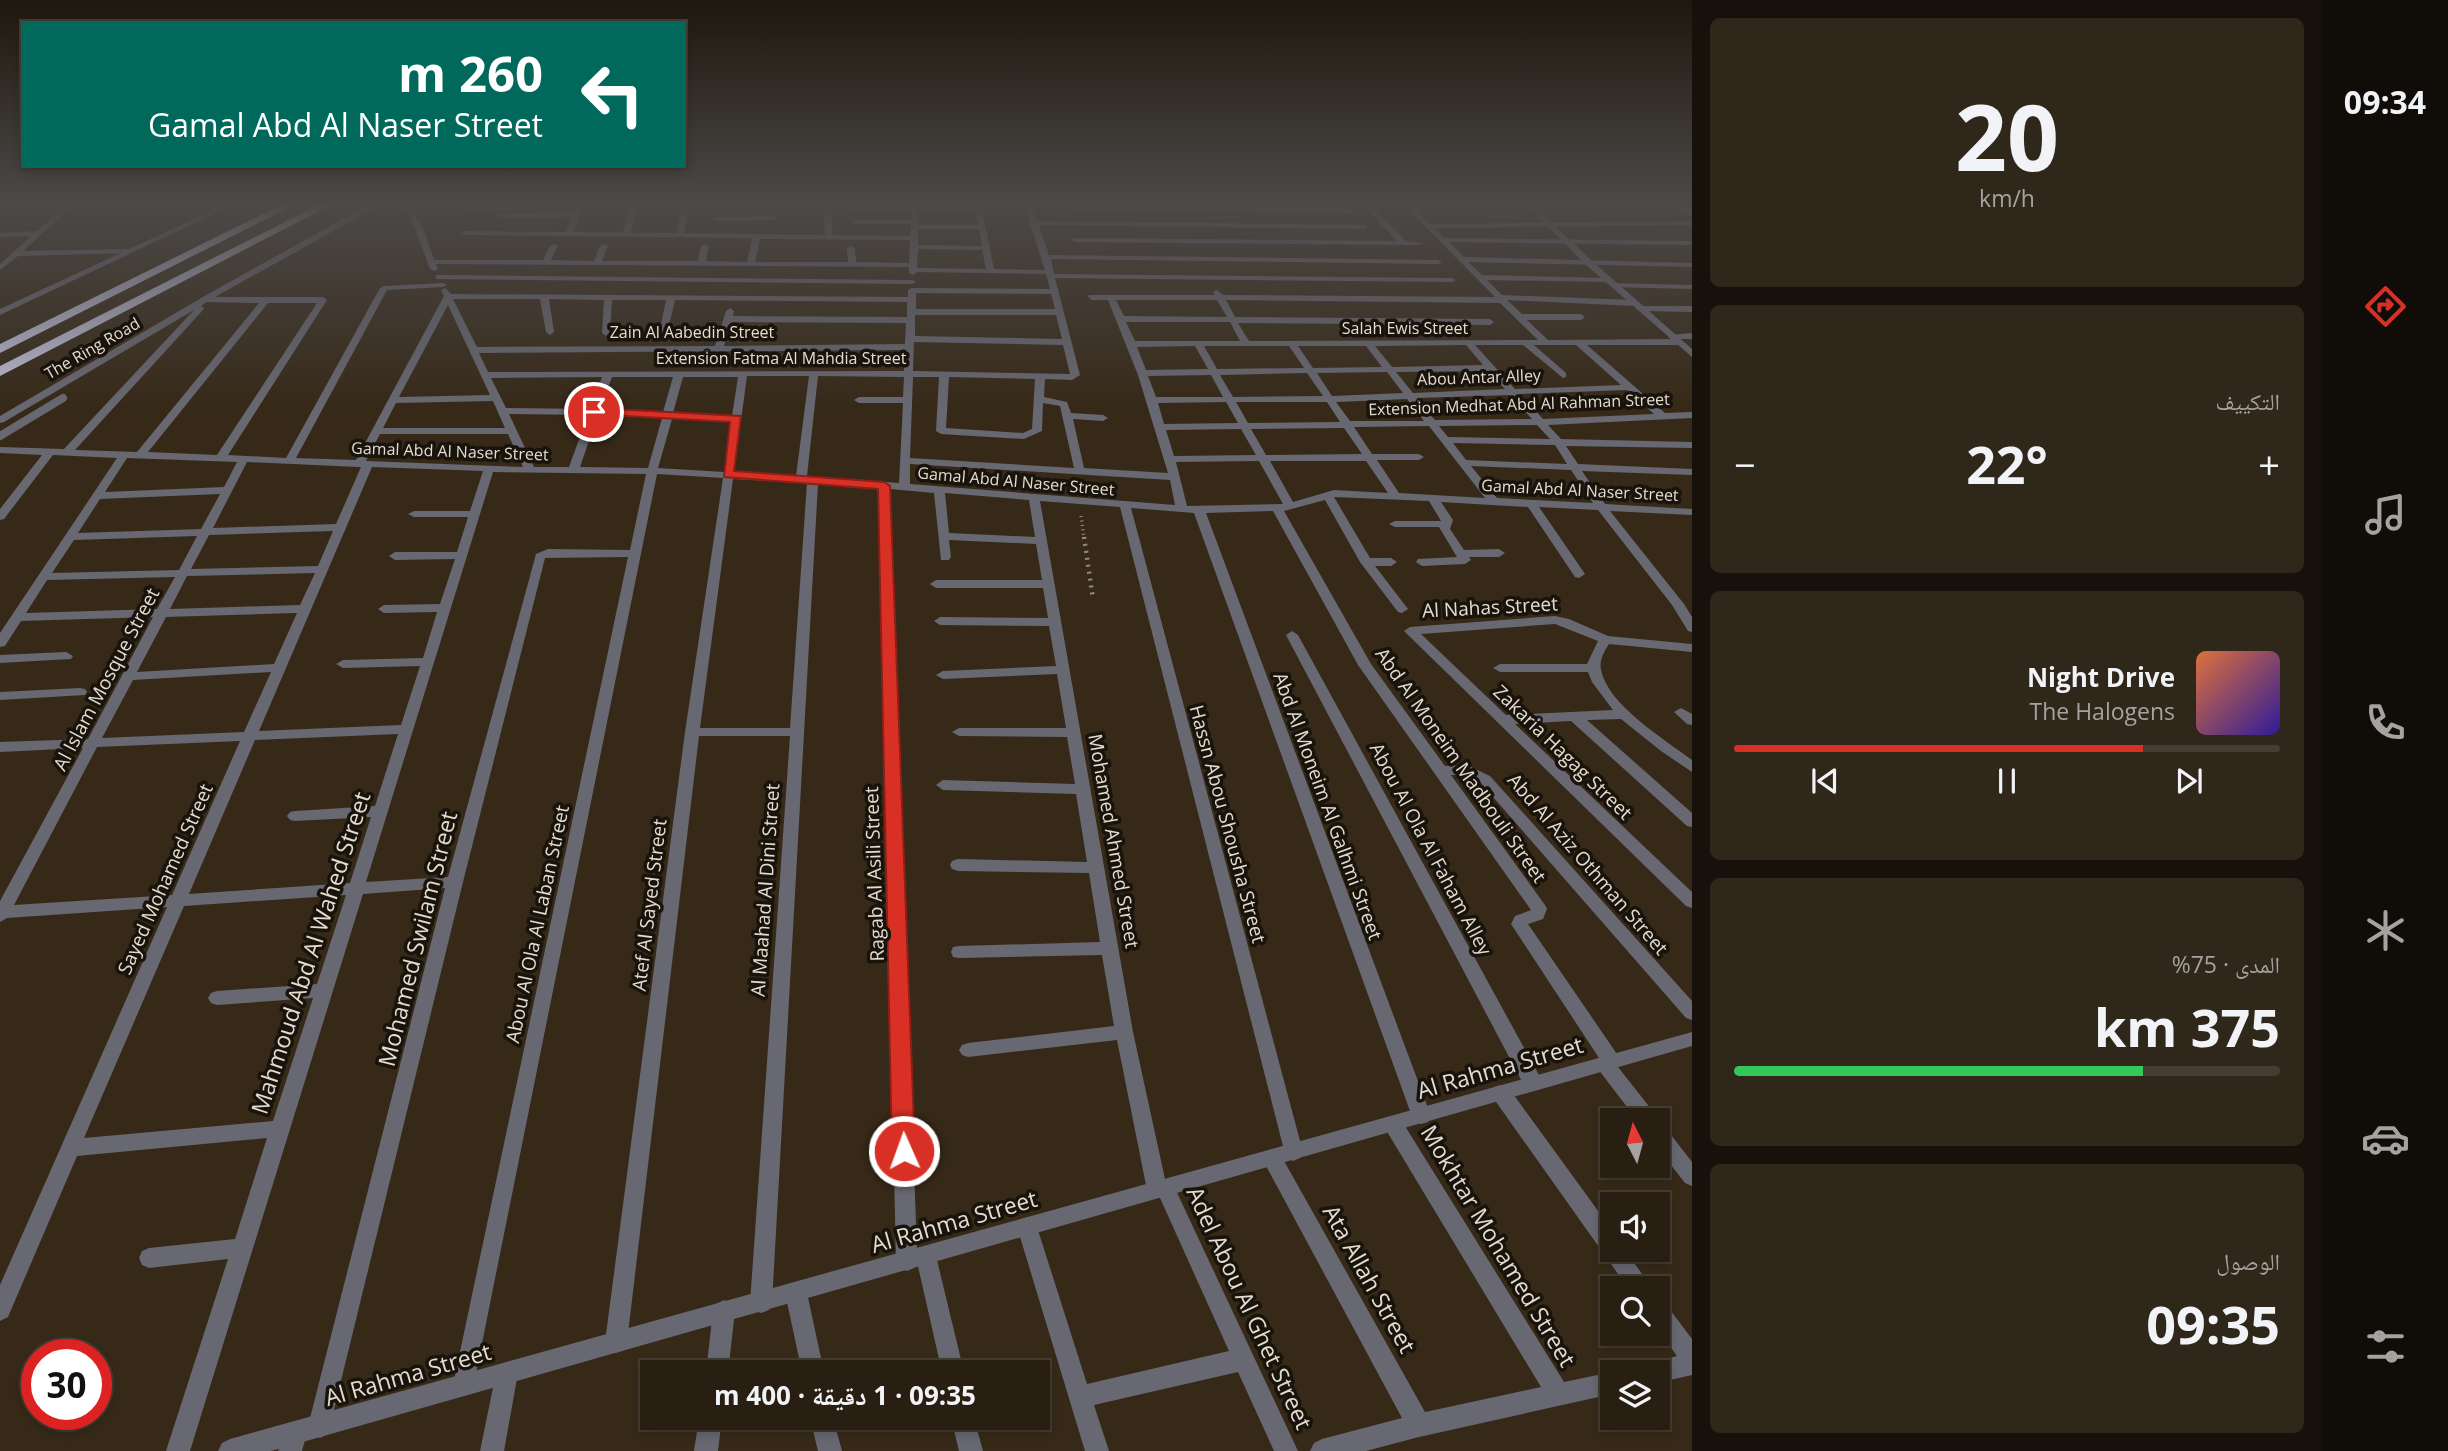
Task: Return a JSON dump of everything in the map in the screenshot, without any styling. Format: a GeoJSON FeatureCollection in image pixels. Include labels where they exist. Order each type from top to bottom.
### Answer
{"type":"FeatureCollection","features":[{"type":"Feature","properties":{"kind":"highway","name":"The Ring Road"},"geometry":{"type":"LineString","coordinates":[[0,349],[153,273]]}},
{"type":"Feature","properties":{"kind":"highway","name":"The Ring Road"},"geometry":{"type":"LineString","coordinates":[[0,372],[194,273]]}},
{"type":"Feature","properties":{"kind":"street"},"geometry":{"type":"LineString","coordinates":[[0,312],[83,273]]}},
{"type":"Feature","properties":{"kind":"street","name":"The Ring Road"},"geometry":{"type":"LineString","coordinates":[[0,420],[254,273]]}},
{"type":"Feature","properties":{"kind":"street"},"geometry":{"type":"LineString","coordinates":[[436,273],[530,470]]}},
{"type":"Feature","properties":{"kind":"street"},"geometry":{"type":"LineString","coordinates":[[904,487],[913,273]]}},
{"type":"Feature","properties":{"kind":"street"},"geometry":{"type":"LineString","coordinates":[[1024,273],[1452,281]]}},
{"type":"Feature","properties":{"kind":"street"},"geometry":{"type":"LineString","coordinates":[[1206,273],[1246,344]]}},
{"type":"Feature","properties":{"kind":"street"},"geometry":{"type":"LineString","coordinates":[[1370,273],[1429,344]]}},
{"type":"Feature","properties":{"kind":"street"},"geometry":{"type":"LineString","coordinates":[[1476,273],[1546,343]]}},
{"type":"Feature","properties":{"kind":"street"},"geometry":{"type":"LineString","coordinates":[[1600,273],[1692,354]]}},
{"type":"Feature","properties":{"kind":"street"},"geometry":{"type":"LineString","coordinates":[[1050,274],[1067,342]]}},
{"type":"Feature","properties":{"kind":"street"},"geometry":{"type":"LineString","coordinates":[[1480,277],[1692,287]]}},
{"type":"Feature","properties":{"kind":"street"},"geometry":{"type":"LineString","coordinates":[[289,461],[384,288],[441,281],[739,279],[912,290],[1055,292]]}},
{"type":"Feature","properties":{"kind":"street"},"geometry":{"type":"LineString","coordinates":[[719,347],[739,279]]}},
{"type":"Feature","properties":{"kind":"street"},"geometry":{"type":"LineString","coordinates":[[448,296],[733,298],[912,290]]}},
{"type":"Feature","properties":{"kind":"street","name":"Sayed Mohamed Street"},"geometry":{"type":"LineString","coordinates":[[0,1310],[306,609],[341,527],[376,431],[448,296]]}},
{"type":"Feature","properties":{"kind":"street"},"geometry":{"type":"LineString","coordinates":[[544,297],[550,332]]}},
{"type":"Feature","properties":{"kind":"street"},"geometry":{"type":"LineString","coordinates":[[606,332],[608,297]]}},
{"type":"Feature","properties":{"kind":"street"},"geometry":{"type":"LineString","coordinates":[[1092,297],[1220,298],[1401,310],[1490,322]]}},
{"type":"Feature","properties":{"kind":"street"},"geometry":{"type":"LineString","coordinates":[[1111,297],[1133,344],[1170,459],[1182,509]]}},
{"type":"Feature","properties":{"kind":"street"},"geometry":{"type":"LineString","coordinates":[[67,453],[209,298],[323,300],[220,458]]}},
{"type":"Feature","properties":{"kind":"street"},"geometry":{"type":"LineString","coordinates":[[663,334],[671,298]]}},
{"type":"Feature","properties":{"kind":"street"},"geometry":{"type":"LineString","coordinates":[[1121,319],[1233,320],[1401,310],[1502,299],[1555,298],[1568,302],[1692,309]]}},
{"type":"Feature","properties":{"kind":"street"},"geometry":{"type":"LineString","coordinates":[[140,455],[266,300]]}},
{"type":"Feature","properties":{"kind":"street"},"geometry":{"type":"LineString","coordinates":[[727,318],[1060,312]]}},
{"type":"Feature","properties":{"kind":"street"},"geometry":{"type":"LineString","coordinates":[[1520,317],[1581,317]]}},
{"type":"Feature","properties":{"kind":"street","name":"Salah Ewis Street"},"geometry":{"type":"LineString","coordinates":[[1133,344],[1527,344],[1675,339],[1692,336]]}},
{"type":"Feature","properties":{"kind":"street","name":"Zain Al Aabedin Street"},"geometry":{"type":"LineString","coordinates":[[474,350],[1067,342]]}},
{"type":"Feature","properties":{"kind":"street","name":"Extension Fatma Al Mahdia Street"},"geometry":{"type":"LineString","coordinates":[[485,375],[814,373],[869,378],[908,373],[1070,377],[1075,375],[1067,342]]}},
{"type":"Feature","properties":{"kind":"street"},"geometry":{"type":"LineString","coordinates":[[1579,343],[1662,416]]}},
{"type":"Feature","properties":{"kind":"street","name":"Abd Al Moneim Madbouli Street"},"geometry":{"type":"LineString","coordinates":[[1198,344],[1262,458],[1283,508],[1365,665],[1539,909],[1537,915],[1521,920],[1520,924],[1609,1063]]}},
{"type":"Feature","properties":{"kind":"street"},"geometry":{"type":"LineString","coordinates":[[1292,344],[1395,495]]}},
{"type":"Feature","properties":{"kind":"street"},"geometry":{"type":"LineString","coordinates":[[1369,344],[1494,502]]}},
{"type":"Feature","properties":{"kind":"street"},"geometry":{"type":"LineString","coordinates":[[1469,344],[1558,442],[1601,507],[1678,604],[1692,628]]}},
{"type":"Feature","properties":{"kind":"street"},"geometry":{"type":"LineString","coordinates":[[1527,344],[1563,375]]}},
{"type":"Feature","properties":{"kind":"street"},"geometry":{"type":"LineString","coordinates":[[1141,373],[1491,369]]}},
{"type":"Feature","properties":{"kind":"street","name":"Atef Al Sayed Street"},"geometry":{"type":"LineString","coordinates":[[616,1342],[692,732],[743,373]]}},
{"type":"Feature","properties":{"kind":"street","name":"Al Maahad Al Dini Street"},"geometry":{"type":"LineString","coordinates":[[761,1303],[796,732],[814,373]]}},
{"type":"Feature","properties":{"kind":"street"},"geometry":{"type":"LineString","coordinates":[[574,469],[608,374]]}},
{"type":"Feature","properties":{"kind":"street","name":"Abou Al Ola Al Laban Street"},"geometry":{"type":"LineString","coordinates":[[464,1385],[652,471],[679,374]]}},
{"type":"Feature","properties":{"kind":"street"},"geometry":{"type":"LineString","coordinates":[[944,374],[940,430],[946,433],[1031,435],[1037,431],[1040,377]]}},
{"type":"Feature","properties":{"kind":"street","name":"Abou Antar Alley"},"geometry":{"type":"LineString","coordinates":[[1150,400],[1330,399],[1630,387]]}},
{"type":"Feature","properties":{"kind":"street"},"geometry":{"type":"LineString","coordinates":[[392,400],[496,398]]}},
{"type":"Feature","properties":{"kind":"street"},"geometry":{"type":"LineString","coordinates":[[859,400],[907,400]]}},
{"type":"Feature","properties":{"kind":"street"},"geometry":{"type":"LineString","coordinates":[[1038,400],[1063,402],[1080,472]]}},
{"type":"Feature","properties":{"kind":"street"},"geometry":{"type":"LineString","coordinates":[[501,411],[666,414],[737,419]]}},
{"type":"Feature","properties":{"kind":"street","name":"Extension Medhat Abd Al Rahman Street"},"geometry":{"type":"LineString","coordinates":[[1160,427],[1541,422],[1692,415]]}},
{"type":"Feature","properties":{"kind":"street"},"geometry":{"type":"LineString","coordinates":[[1067,416],[1103,418]]}},
{"type":"Feature","properties":{"kind":"street"},"geometry":{"type":"LineString","coordinates":[[376,431],[512,431]]}},
{"type":"Feature","properties":{"kind":"street"},"geometry":{"type":"LineString","coordinates":[[1445,440],[1692,445]]}},
{"type":"Feature","properties":{"kind":"street","name":"Gamal Abd Al Naser Street"},"geometry":{"type":"LineString","coordinates":[[0,450],[489,469],[728,474],[1199,510],[1283,508],[1327,494],[1395,495],[1692,512]]}},
{"type":"Feature","properties":{"kind":"street"},"geometry":{"type":"LineString","coordinates":[[0,517],[50,452]]}},
{"type":"Feature","properties":{"kind":"street"},"geometry":{"type":"LineString","coordinates":[[0,643],[124,455]]}},
{"type":"Feature","properties":{"kind":"street"},"geometry":{"type":"LineString","coordinates":[[1170,459],[1419,457]]}},
{"type":"Feature","properties":{"kind":"street","name":"Al Islam Mosque Street"},"geometry":{"type":"LineString","coordinates":[[1,913],[244,459]]}},
{"type":"Feature","properties":{"kind":"street"},"geometry":{"type":"LineString","coordinates":[[905,461],[1175,477]]}},
{"type":"Feature","properties":{"kind":"street"},"geometry":{"type":"LineString","coordinates":[[1464,464],[1692,472]]}},
{"type":"Feature","properties":{"kind":"street","name":"Mahmoud Abd Al Wahed Street"},"geometry":{"type":"LineString","coordinates":[[178,1451],[489,469]]}},
{"type":"Feature","properties":{"kind":"street","name":"Ragab Al Asili Street"},"geometry":{"type":"LineString","coordinates":[[884,486],[916,1259],[949,1360]]}},
{"type":"Feature","properties":{"kind":"street"},"geometry":{"type":"LineString","coordinates":[[939,490],[945,557]]}},
{"type":"Feature","properties":{"kind":"street"},"geometry":{"type":"LineString","coordinates":[[96,496],[229,491]]}},
{"type":"Feature","properties":{"kind":"street"},"geometry":{"type":"LineString","coordinates":[[1327,494],[1366,562],[1402,609]]}},
{"type":"Feature","properties":{"kind":"street","name":"Mohamed Ahmed Street"},"geometry":{"type":"LineString","coordinates":[[1034,498],[1124,1032],[1161,1189]]}},
{"type":"Feature","properties":{"kind":"street"},"geometry":{"type":"LineString","coordinates":[[1422,562],[1465,561],[1444,529],[1447,520],[1432,498]]}},
{"type":"Feature","properties":{"kind":"street"},"geometry":{"type":"LineString","coordinates":[[1531,503],[1579,574]]}},
{"type":"Feature","properties":{"kind":"street","name":"Hassn Abou Shousha Street"},"geometry":{"type":"LineString","coordinates":[[1125,505],[1283,1155]]}},
{"type":"Feature","properties":{"kind":"street","name":"Abd Al Moneim Al Galhmi Street"},"geometry":{"type":"LineString","coordinates":[[1199,510],[1422,1116]]}},
{"type":"Feature","properties":{"kind":"street"},"geometry":{"type":"LineString","coordinates":[[414,514],[475,514]]}},
{"type":"Feature","properties":{"kind":"street"},"geometry":{"type":"LineString","coordinates":[[1395,524],[1444,524]]}},
{"type":"Feature","properties":{"kind":"street"},"geometry":{"type":"LineString","coordinates":[[70,537],[341,527]]}},
{"type":"Feature","properties":{"kind":"street"},"geometry":{"type":"LineString","coordinates":[[944,536],[1042,541]]}},
{"type":"Feature","properties":{"kind":"street","name":"Mohamed Swilam Street"},"geometry":{"type":"LineString","coordinates":[[320,1426],[454,882],[540,556],[548,553],[635,554]]}},
{"type":"Feature","properties":{"kind":"street"},"geometry":{"type":"LineString","coordinates":[[1461,554],[1499,553]]}},
{"type":"Feature","properties":{"kind":"street"},"geometry":{"type":"LineString","coordinates":[[395,556],[462,555]]}},
{"type":"Feature","properties":{"kind":"street"},"geometry":{"type":"LineString","coordinates":[[1366,562],[1391,562]]}},
{"type":"Feature","properties":{"kind":"street"},"geometry":{"type":"LineString","coordinates":[[43,577],[323,569]]}},
{"type":"Feature","properties":{"kind":"street"},"geometry":{"type":"LineString","coordinates":[[936,584],[1049,584]]}},
{"type":"Feature","properties":{"kind":"street"},"geometry":{"type":"LineString","coordinates":[[384,609],[445,608]]}},
{"type":"Feature","properties":{"kind":"street"},"geometry":{"type":"LineString","coordinates":[[17,617],[306,609]]}},
{"type":"Feature","properties":{"kind":"street","name":"Al Nahas Street"},"geometry":{"type":"LineString","coordinates":[[1411,630],[1555,620],[1566,622],[1605,640],[1692,648]]}},
{"type":"Feature","properties":{"kind":"street"},"geometry":{"type":"LineString","coordinates":[[940,621],[1056,622]]}},
{"type":"Feature","properties":{"kind":"street","name":"Zakaria Hagag Street"},"geometry":{"type":"LineString","coordinates":[[1411,630],[1412,634],[1692,902]]}},
{"type":"Feature","properties":{"kind":"street","name":"Abou Al Ola Al Faham Alley"},"geometry":{"type":"LineString","coordinates":[[1292,635],[1534,1083]]}},
{"type":"Feature","properties":{"kind":"street"},"geometry":{"type":"LineString","coordinates":[[1605,640],[1596,653],[1594,668],[1599,683],[1626,715],[1692,767]]}},
{"type":"Feature","properties":{"kind":"street"},"geometry":{"type":"LineString","coordinates":[[0,659],[66,656]]}},
{"type":"Feature","properties":{"kind":"street"},"geometry":{"type":"LineString","coordinates":[[343,664],[427,662]]}},
{"type":"Feature","properties":{"kind":"street"},"geometry":{"type":"LineString","coordinates":[[130,676],[280,668]]}},
{"type":"Feature","properties":{"kind":"street"},"geometry":{"type":"LineString","coordinates":[[1500,668],[1594,668]]}},
{"type":"Feature","properties":{"kind":"street"},"geometry":{"type":"LineString","coordinates":[[943,675],[1064,670]]}},
{"type":"Feature","properties":{"kind":"street"},"geometry":{"type":"LineString","coordinates":[[0,696],[80,692]]}},
{"type":"Feature","properties":{"kind":"street"},"geometry":{"type":"LineString","coordinates":[[1502,720],[1626,715]]}},
{"type":"Feature","properties":{"kind":"street"},"geometry":{"type":"LineString","coordinates":[[1574,716],[1692,822]]}},
{"type":"Feature","properties":{"kind":"street"},"geometry":{"type":"LineString","coordinates":[[0,747],[406,729]]}},
{"type":"Feature","properties":{"kind":"street"},"geometry":{"type":"LineString","coordinates":[[692,732],[796,732]]}},
{"type":"Feature","properties":{"kind":"street"},"geometry":{"type":"LineString","coordinates":[[958,732],[1074,733]]}},
{"type":"Feature","properties":{"kind":"street","name":"Abd Al Aziz Othman Street"},"geometry":{"type":"LineString","coordinates":[[1439,771],[1467,770],[1485,779],[1692,1013]]}},
{"type":"Feature","properties":{"kind":"street"},"geometry":{"type":"LineString","coordinates":[[943,785],[1084,789]]}},
{"type":"Feature","properties":{"kind":"street"},"geometry":{"type":"LineString","coordinates":[[295,816],[380,811]]}},
{"type":"Feature","properties":{"kind":"street"},"geometry":{"type":"LineString","coordinates":[[958,865],[1097,868]]}},
{"type":"Feature","properties":{"kind":"street"},"geometry":{"type":"LineString","coordinates":[[1,913],[454,882]]}},
{"type":"Feature","properties":{"kind":"street"},"geometry":{"type":"LineString","coordinates":[[959,952],[1111,948]]}},
{"type":"Feature","properties":{"kind":"street"},"geometry":{"type":"LineString","coordinates":[[217,998],[323,990]]}},
{"type":"Feature","properties":{"kind":"street"},"geometry":{"type":"LineString","coordinates":[[968,1050],[1124,1032]]}},
{"type":"Feature","properties":{"kind":"street","name":"Al Rahma Street"},"geometry":{"type":"LineString","coordinates":[[230,1451],[293,1442],[320,1426],[1692,1039]]}},
{"type":"Feature","properties":{"kind":"street"},"geometry":{"type":"LineString","coordinates":[[1609,1063],[1640,1108]]}},
{"type":"Feature","properties":{"kind":"street"},"geometry":{"type":"LineString","coordinates":[[1501,1093],[1600,1230]]}},
{"type":"Feature","properties":{"kind":"street","name":"Mokhtar Mohamed Street"},"geometry":{"type":"LineString","coordinates":[[1393,1124],[1559,1395]]}},
{"type":"Feature","properties":{"kind":"street"},"geometry":{"type":"LineString","coordinates":[[69,1148],[279,1129]]}},
{"type":"Feature","properties":{"kind":"street"},"geometry":{"type":"LineString","coordinates":[[1670,1149],[1692,1177]]}},
{"type":"Feature","properties":{"kind":"street","name":"Ata Allah Street"},"geometry":{"type":"LineString","coordinates":[[1283,1155],[1419,1426]]}},
{"type":"Feature","properties":{"kind":"street","name":"Adel Abou Al Ghet Street"},"geometry":{"type":"LineString","coordinates":[[1161,1189],[1286,1451]]}},
{"type":"Feature","properties":{"kind":"street"},"geometry":{"type":"LineString","coordinates":[[1027,1227],[1097,1451]]}},
{"type":"Feature","properties":{"kind":"street"},"geometry":{"type":"LineString","coordinates":[[149,1258],[241,1248]]}},
{"type":"Feature","properties":{"kind":"street"},"geometry":{"type":"LineString","coordinates":[[796,1293],[810,1360]]}},
{"type":"Feature","properties":{"kind":"street"},"geometry":{"type":"LineString","coordinates":[[718,1360],[724,1311]]}},
{"type":"Feature","properties":{"kind":"street"},"geometry":{"type":"LineString","coordinates":[[1670,1328],[1692,1358]]}},
{"type":"Feature","properties":{"kind":"street"},"geometry":{"type":"LineString","coordinates":[[1080,1397],[1244,1359]]}},
{"type":"Feature","properties":{"kind":"street"},"geometry":{"type":"LineString","coordinates":[[1670,1369],[1692,1364]]}},
{"type":"Feature","properties":{"kind":"street"},"geometry":{"type":"LineString","coordinates":[[492,1451],[507,1373]]}},
{"type":"Feature","properties":{"kind":"street"},"geometry":{"type":"LineString","coordinates":[[1322,1451],[1419,1426],[1600,1386]]}},
{"type":"Feature","properties":{"kind":"street"},"geometry":{"type":"LineString","coordinates":[[706,1451],[709,1430]]}},
{"type":"Feature","properties":{"kind":"street"},"geometry":{"type":"LineString","coordinates":[[825,1430],[830,1451]]}},
{"type":"Feature","properties":{"kind":"street"},"geometry":{"type":"LineString","coordinates":[[966,1430],[971,1451]]}},
{"type":"Feature","properties":{"kind":"lane"},"geometry":{"type":"LineString","coordinates":[[0,436],[63,398]]}},
{"type":"Feature","properties":{"kind":"path"},"geometry":{"type":"LineString","coordinates":[[1079,501],[1093,599]]}},
{"type":"Feature","properties":{"kind":"route"},"geometry":{"type":"LineString","coordinates":[[594,412],[737,419],[728,474],[884,486],[904,1151]]}}]}
